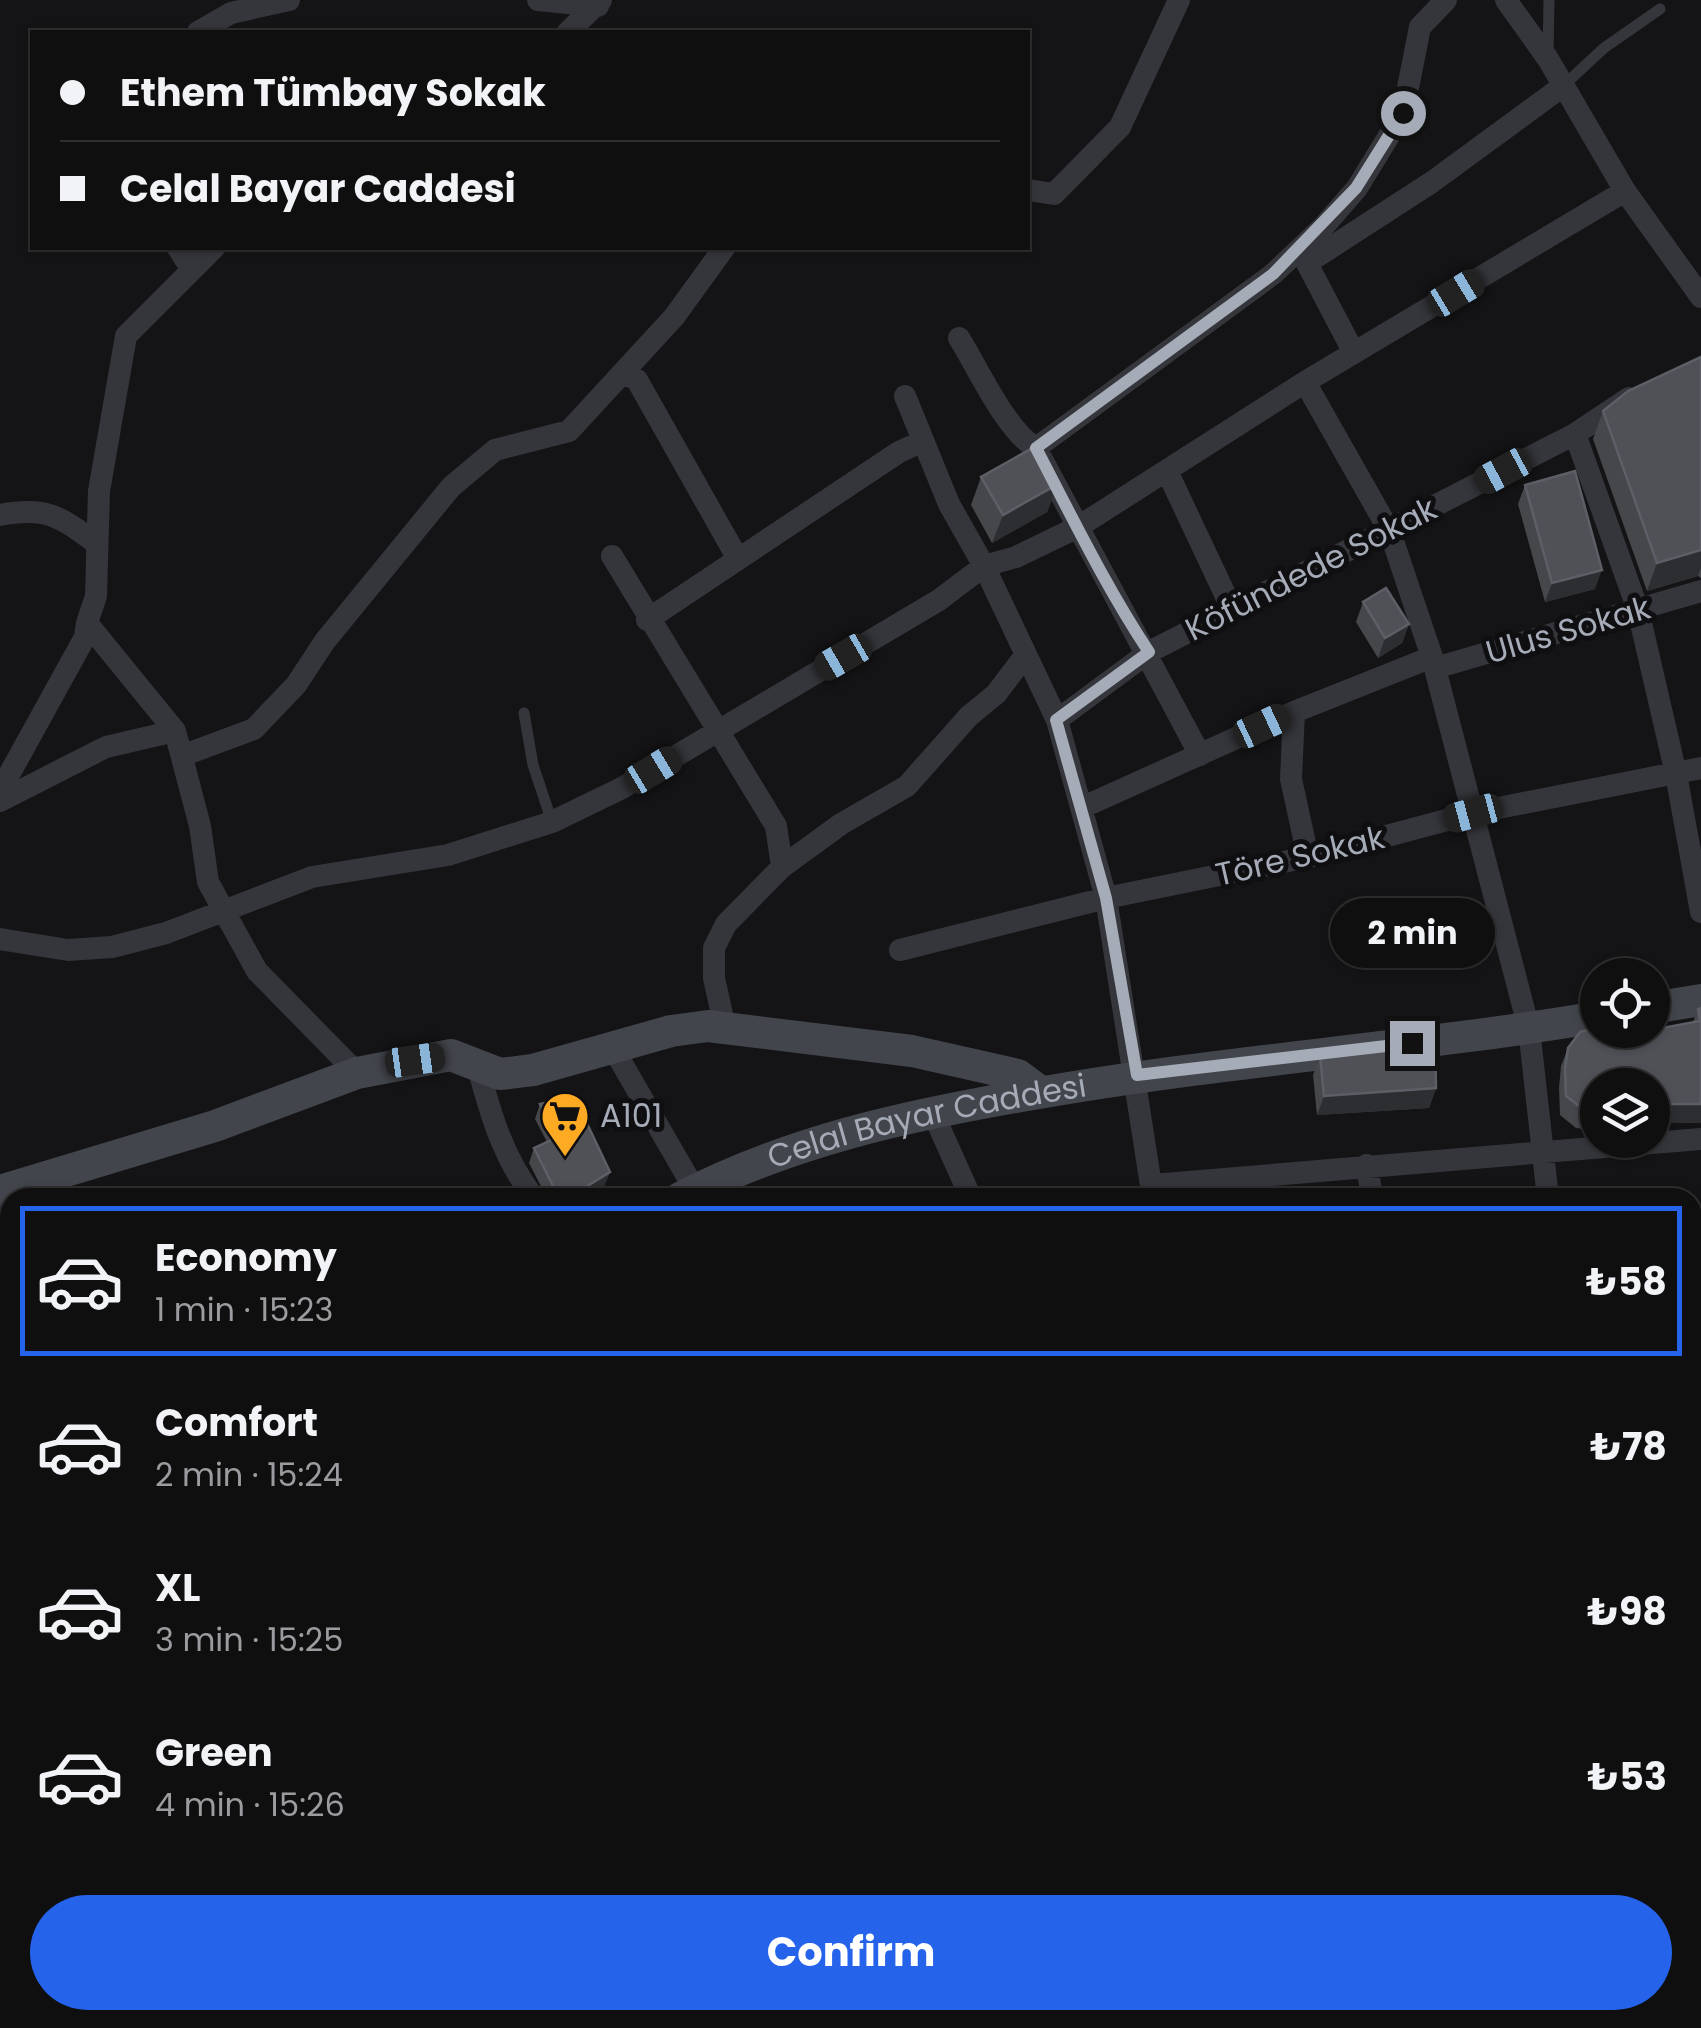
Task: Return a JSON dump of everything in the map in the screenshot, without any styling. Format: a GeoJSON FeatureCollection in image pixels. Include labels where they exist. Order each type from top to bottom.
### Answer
{"type":"FeatureCollection","features":[{"type":"Feature","properties":{"kind":"street"},"geometry":{"type":"LineString","coordinates":[[201,30],[231,13],[289,0]]}},
{"type":"Feature","properties":{"kind":"street"},"geometry":{"type":"LineString","coordinates":[[538,0],[600,3]]}},
{"type":"Feature","properties":{"kind":"street"},"geometry":{"type":"LineString","coordinates":[[1030,190],[1054,194],[1120,127],[1179,0]]}},
{"type":"Feature","properties":{"kind":"street"},"geometry":{"type":"LineString","coordinates":[[1303,256],[1356,188],[1403,113],[1420,27],[1446,0]]}},
{"type":"Feature","properties":{"kind":"street"},"geometry":{"type":"LineString","coordinates":[[1506,0],[1548,59],[1625,192],[1701,297]]}},
{"type":"Feature","properties":{"kind":"street"},"geometry":{"type":"LineString","coordinates":[[570,30],[600,3]]}},
{"type":"Feature","properties":{"kind":"street"},"geometry":{"type":"LineString","coordinates":[[1036,448],[1303,256],[1432,182],[1563,86]]}},
{"type":"Feature","properties":{"kind":"street"},"geometry":{"type":"LineString","coordinates":[[0,940],[68,950],[112,947],[166,933],[222,908],[312,877],[448,854],[552,822],[622,788],[939,600],[984,566],[1016,557],[1078,527],[1305,382],[1625,192]]}},
{"type":"Feature","properties":{"kind":"street"},"geometry":{"type":"LineString","coordinates":[[179,250],[192,270]]}},
{"type":"Feature","properties":{"kind":"street"},"geometry":{"type":"LineString","coordinates":[[0,790],[84,637],[96,596],[100,491],[126,336],[212,250]]}},
{"type":"Feature","properties":{"kind":"street"},"geometry":{"type":"LineString","coordinates":[[184,755],[254,729],[296,685],[324,641],[451,487],[495,450],[569,432],[674,317],[722,250]]}},
{"type":"Feature","properties":{"kind":"street"},"geometry":{"type":"LineString","coordinates":[[1303,256],[1354,353]]}},
{"type":"Feature","properties":{"kind":"street"},"geometry":{"type":"LineString","coordinates":[[959,338],[1010,421],[1025,442],[1036,448],[1103,569],[1112,595],[1149,652],[1200,756]]}},
{"type":"Feature","properties":{"kind":"street"},"geometry":{"type":"LineString","coordinates":[[624,372],[637,380],[738,559]]}},
{"type":"Feature","properties":{"kind":"street"},"geometry":{"type":"LineString","coordinates":[[1305,382],[1390,532],[1433,662],[1529,1029],[1547,1188]]}},
{"type":"Feature","properties":{"kind":"street","name":"Köfündede Sokak"},"geometry":{"type":"LineString","coordinates":[[1056,720],[1149,652],[1231,606],[1390,532],[1575,434],[1610,407],[1656,386]]}},
{"type":"Feature","properties":{"kind":"street"},"geometry":{"type":"LineString","coordinates":[[905,396],[949,504],[984,566],[1056,720],[1106,898],[1153,1188]]}},
{"type":"Feature","properties":{"kind":"street"},"geometry":{"type":"LineString","coordinates":[[1575,434],[1638,610],[1676,774],[1701,912]]}},
{"type":"Feature","properties":{"kind":"street"},"geometry":{"type":"LineString","coordinates":[[647,620],[923,441]]}},
{"type":"Feature","properties":{"kind":"street"},"geometry":{"type":"LineString","coordinates":[[1167,471],[1231,606]]}},
{"type":"Feature","properties":{"kind":"street"},"geometry":{"type":"LineString","coordinates":[[0,515],[23,510],[58,515],[98,544]]}},
{"type":"Feature","properties":{"kind":"street"},"geometry":{"type":"LineString","coordinates":[[612,556],[715,732],[776,826],[782,867]]}},
{"type":"Feature","properties":{"kind":"street","name":"Ulus Sokak"},"geometry":{"type":"LineString","coordinates":[[1082,808],[1294,712],[1433,662],[1701,591]]}},
{"type":"Feature","properties":{"kind":"street"},"geometry":{"type":"LineString","coordinates":[[87,623],[175,731],[184,755],[208,882],[257,971],[356,1073]]}},
{"type":"Feature","properties":{"kind":"street"},"geometry":{"type":"LineString","coordinates":[[725,1028],[714,978],[714,948],[726,924],[782,867],[842,824],[907,786],[969,716],[996,694],[1024,657]]}},
{"type":"Feature","properties":{"kind":"street"},"geometry":{"type":"LineString","coordinates":[[1294,712],[1291,779],[1308,857]]}},
{"type":"Feature","properties":{"kind":"street"},"geometry":{"type":"LineString","coordinates":[[0,801],[106,748],[175,731]]}},
{"type":"Feature","properties":{"kind":"street","name":"Töre Sokak"},"geometry":{"type":"LineString","coordinates":[[900,950],[1106,898],[1308,857],[1473,813],[1701,768]]}},
{"type":"Feature","properties":{"kind":"street"},"geometry":{"type":"LineString","coordinates":[[1670,1005],[1701,1000]]}},
{"type":"Feature","properties":{"kind":"street","name":"Celal Bayar Caddesi"},"geometry":{"type":"LineString","coordinates":[[701,1188],[819,1138],[932,1111],[1137,1075],[1580,1021]]}},
{"type":"Feature","properties":{"kind":"street"},"geometry":{"type":"LineString","coordinates":[[10,1188],[215,1126],[356,1073],[452,1055],[500,1074],[533,1070],[671,1031],[725,1028],[943,1057],[1018,1075],[1041,1092]]}},
{"type":"Feature","properties":{"kind":"street"},"geometry":{"type":"LineString","coordinates":[[613,1048],[684,1188]]}},
{"type":"Feature","properties":{"kind":"street"},"geometry":{"type":"LineString","coordinates":[[478,1067],[499,1139],[527,1188]]}},
{"type":"Feature","properties":{"kind":"street"},"geometry":{"type":"LineString","coordinates":[[932,1111],[966,1188]]}},
{"type":"Feature","properties":{"kind":"street"},"geometry":{"type":"LineString","coordinates":[[1179,1188],[1367,1166],[1701,1139]]}},
{"type":"Feature","properties":{"kind":"street"},"geometry":{"type":"LineString","coordinates":[[1367,1166],[1370,1188]]}},
{"type":"Feature","properties":{"kind":"lane"},"geometry":{"type":"LineString","coordinates":[[1548,59],[1549,0]]}},
{"type":"Feature","properties":{"kind":"lane"},"geometry":{"type":"LineString","coordinates":[[1563,86],[1604,48],[1660,9]]}},
{"type":"Feature","properties":{"kind":"lane"},"geometry":{"type":"LineString","coordinates":[[524,713],[533,765],[552,822]]}},
{"type":"Feature","properties":{"kind":"building"},"geometry":{"type":"Polygon","coordinates":[[[1701,357],[1701,550],[1657,563],[1603,411],[1628,391],[1701,357]]]}},
{"type":"Feature","properties":{"kind":"building"},"geometry":{"type":"Polygon","coordinates":[[[1036,446],[1058,484],[1003,515],[981,477],[1036,446]]]}},
{"type":"Feature","properties":{"kind":"building"},"geometry":{"type":"Polygon","coordinates":[[[1575,471],[1602,570],[1552,583],[1525,485],[1575,471]]]}},
{"type":"Feature","properties":{"kind":"building"},"geometry":{"type":"Polygon","coordinates":[[[1386,588],[1409,624],[1385,638],[1363,602],[1386,588]]]}},
{"type":"Feature","properties":{"kind":"building"},"geometry":{"type":"Polygon","coordinates":[[[1701,1008],[1701,1104],[1670,1104],[1670,1068],[1580,1068],[1580,1107],[1566,1096],[1568,1048],[1580,1032],[1580,1048],[1670,1048],[1670,1027],[1700,1021],[1701,1008]]]}},
{"type":"Feature","properties":{"kind":"building"},"geometry":{"type":"Polygon","coordinates":[[[1435,1042],[1436,1088],[1324,1096],[1320,1056],[1435,1042]]]}},
{"type":"Feature","properties":{"kind":"building","name":"A101"},"geometry":{"type":"Polygon","coordinates":[[[574,1096],[610,1172],[584,1188],[554,1188],[534,1148],[558,1137],[540,1104],[574,1096]]]}},
{"type":"Feature","properties":{"kind":"place","name":"A101"},"geometry":{"type":"Point","coordinates":[565,1158]}},
{"type":"Feature","properties":{"kind":"route"},"geometry":{"type":"LineString","coordinates":[[1403,113],[1356,188],[1324,226],[1273,274],[1036,448],[1103,569],[1112,595],[1149,652],[1056,720],[1106,898],[1137,1075],[1412,1043]]}}]}
